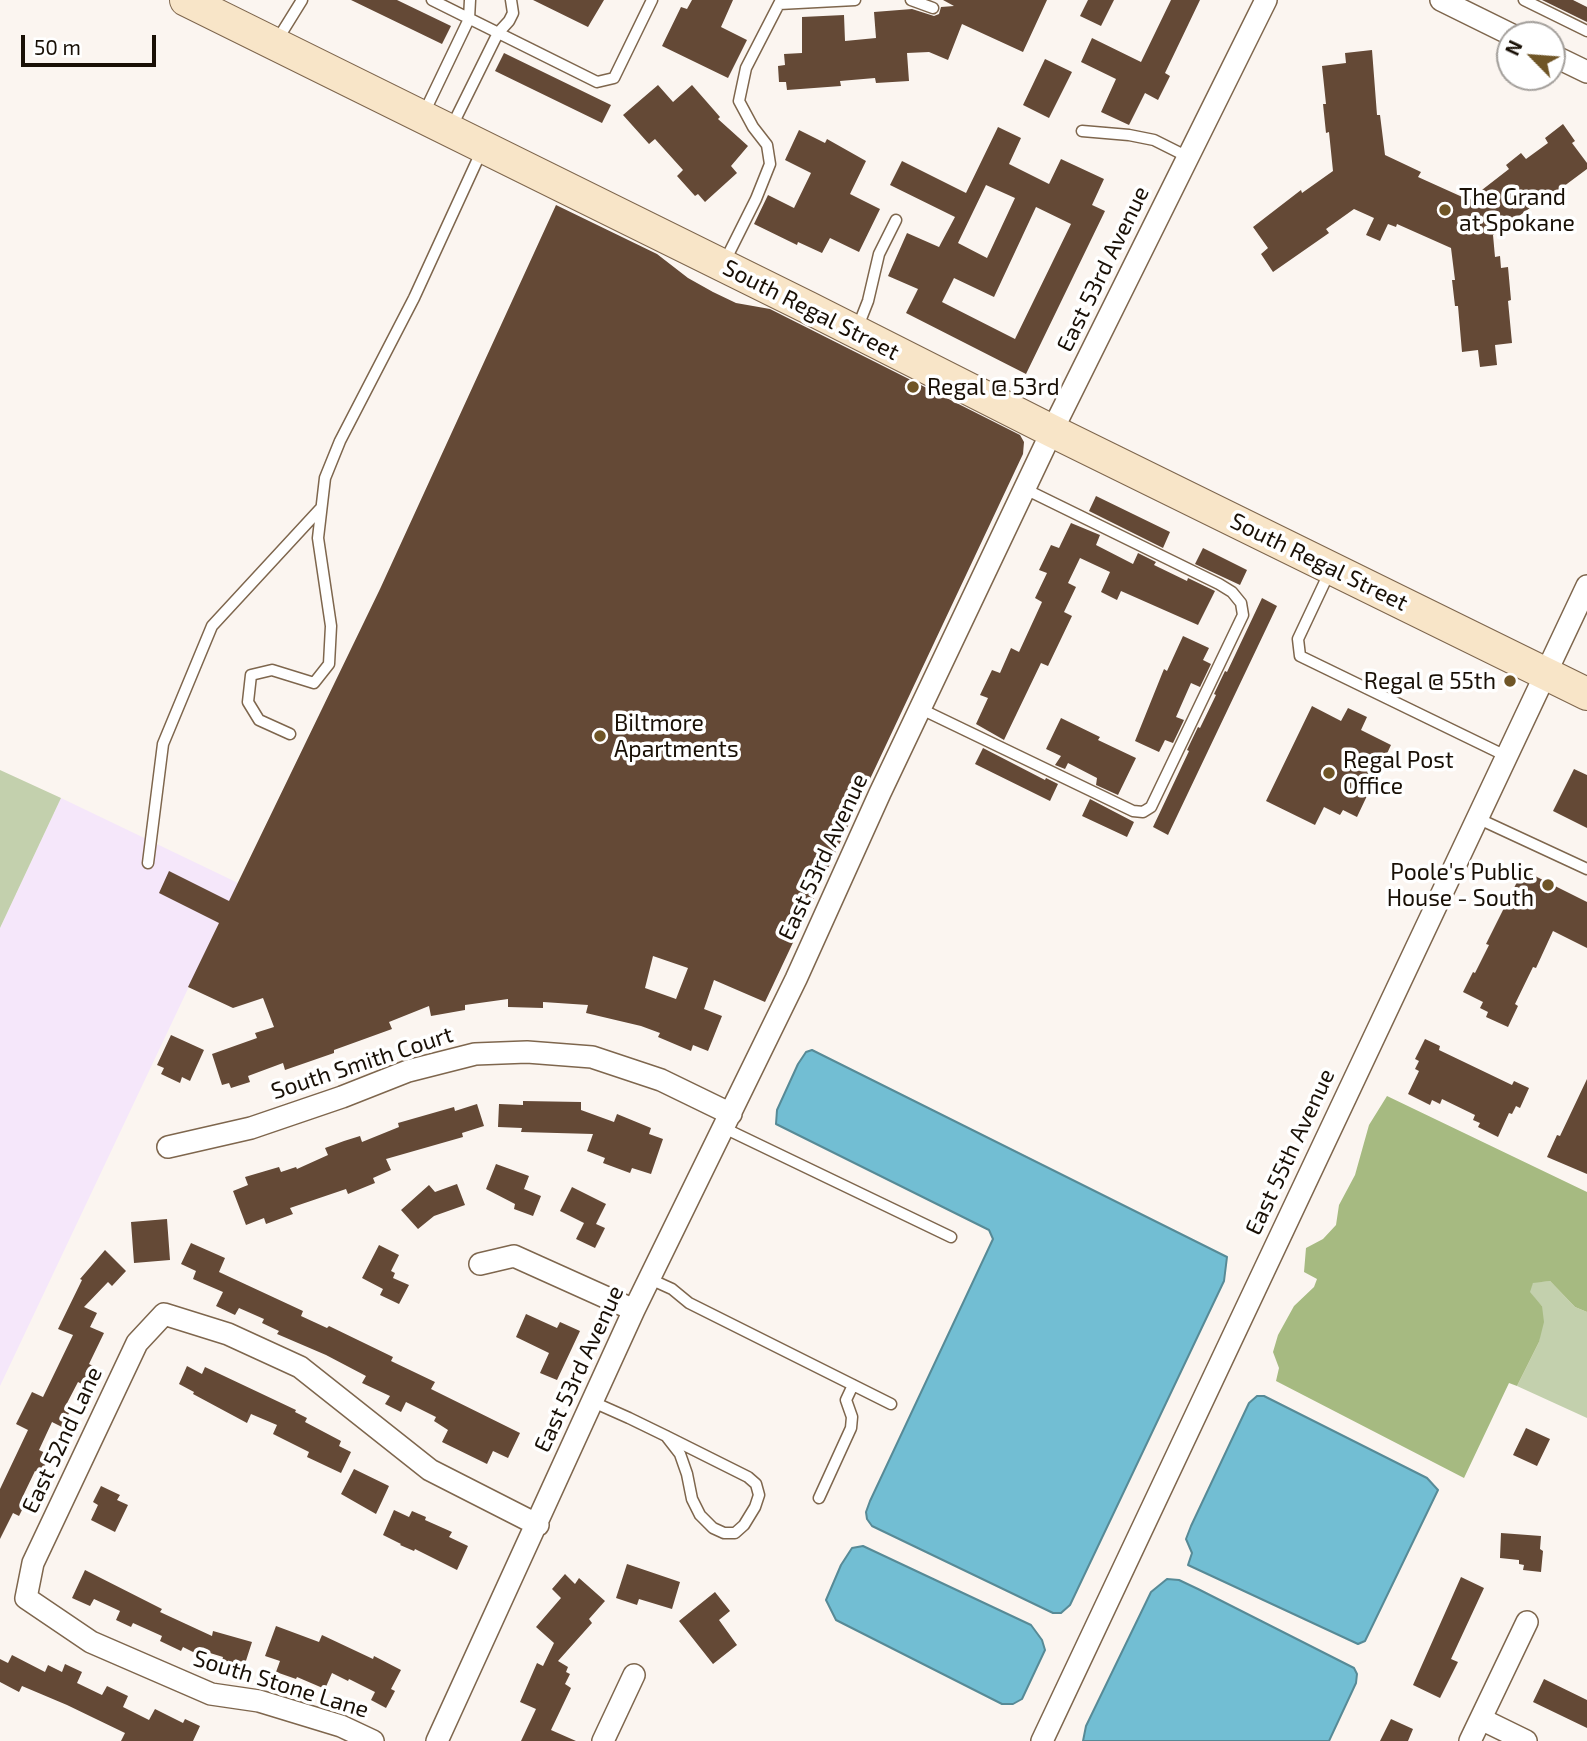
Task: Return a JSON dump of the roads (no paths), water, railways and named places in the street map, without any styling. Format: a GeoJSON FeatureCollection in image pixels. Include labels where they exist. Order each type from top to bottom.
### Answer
{"type":"FeatureCollection","features":[{"type":"Feature","properties":{"kind":"main road","name":"South Regal Street"},"geometry":{"type":"LineString","coordinates":[[186,0],[722,265],[1052,432],[1587,694]]}},
{"type":"Feature","properties":{"kind":"street","name":"East 53rd Avenue"},"geometry":{"type":"LineString","coordinates":[[437,1741],[634,1310],[728,1121],[1052,432],[1266,0]]}},
{"type":"Feature","properties":{"kind":"street"},"geometry":{"type":"LineString","coordinates":[[1441,0],[1496,27]]}},
{"type":"Feature","properties":{"kind":"street"},"geometry":{"type":"LineString","coordinates":[[1566,62],[1587,72]]}},
{"type":"Feature","properties":{"kind":"street","name":"East 55th Avenue"},"geometry":{"type":"LineString","coordinates":[[1042,1741],[1587,586]]}},
{"type":"Feature","properties":{"kind":"street","name":"South Smith Court"},"geometry":{"type":"LineString","coordinates":[[168,1147],[251,1128],[408,1071],[475,1054],[527,1052],[592,1057],[662,1080],[728,1121]]}},
{"type":"Feature","properties":{"kind":"street"},"geometry":{"type":"LineString","coordinates":[[480,1264],[514,1256],[634,1310]]}},
{"type":"Feature","properties":{"kind":"street","name":"East 52nd Lane"},"geometry":{"type":"LineString","coordinates":[[26,1598],[33,1563],[137,1343],[164,1314],[228,1334],[300,1367],[430,1470],[538,1525]]}},
{"type":"Feature","properties":{"kind":"street","name":"South Stone Lane"},"geometry":{"type":"LineString","coordinates":[[26,1598],[91,1642],[211,1694],[259,1701],[341,1726],[373,1741]]}},
{"type":"Feature","properties":{"kind":"street"},"geometry":{"type":"LineString","coordinates":[[1471,1741],[1527,1622]]}},
{"type":"Feature","properties":{"kind":"street"},"geometry":{"type":"LineString","coordinates":[[603,1741],[634,1675]]}},
{"type":"Feature","properties":{"kind":"street"},"geometry":{"type":"LineString","coordinates":[[1481,1719],[1526,1741]]}},
{"type":"Feature","properties":{"kind":"lane"},"geometry":{"type":"LineString","coordinates":[[275,45],[302,0]]}},
{"type":"Feature","properties":{"kind":"lane"},"geometry":{"type":"LineString","coordinates":[[432,0],[597,82],[614,78],[652,0]]}},
{"type":"Feature","properties":{"kind":"lane"},"geometry":{"type":"LineString","coordinates":[[436,123],[469,19],[470,0]]}},
{"type":"Feature","properties":{"kind":"lane"},"geometry":{"type":"LineString","coordinates":[[436,123],[513,13],[511,0]]}},
{"type":"Feature","properties":{"kind":"lane"},"geometry":{"type":"LineString","coordinates":[[722,265],[756,200],[770,164],[767,145],[753,127],[739,101],[746,68],[780,2],[855,0]]}},
{"type":"Feature","properties":{"kind":"lane"},"geometry":{"type":"LineString","coordinates":[[911,0],[933,8]]}},
{"type":"Feature","properties":{"kind":"lane"},"geometry":{"type":"LineString","coordinates":[[1524,0],[1587,31]]}},
{"type":"Feature","properties":{"kind":"lane"},"geometry":{"type":"LineString","coordinates":[[1082,131],[1154,140],[1188,158]]}},
{"type":"Feature","properties":{"kind":"lane"},"geometry":{"type":"LineString","coordinates":[[290,734],[259,720],[248,702],[251,675],[272,670],[314,683],[329,664],[331,626],[318,538],[326,478],[340,441],[414,298],[483,147]]}},
{"type":"Feature","properties":{"kind":"lane"},"geometry":{"type":"LineString","coordinates":[[856,332],[868,301],[879,254],[896,220]]}},
{"type":"Feature","properties":{"kind":"lane"},"geometry":{"type":"LineString","coordinates":[[921,709],[1133,811],[1143,812],[1151,807],[1243,615],[1241,603],[1232,592],[1219,584],[1025,489]]}},
{"type":"Feature","properties":{"kind":"lane"},"geometry":{"type":"LineString","coordinates":[[148,863],[163,744],[212,626],[321,508]]}},
{"type":"Feature","properties":{"kind":"lane"},"geometry":{"type":"LineString","coordinates":[[1332,568],[1298,639],[1300,656],[1506,756]]}},
{"type":"Feature","properties":{"kind":"lane"},"geometry":{"type":"LineString","coordinates":[[1477,818],[1587,869]]}},
{"type":"Feature","properties":{"kind":"lane"},"geometry":{"type":"LineString","coordinates":[[728,1121],[951,1237]]}},
{"type":"Feature","properties":{"kind":"lane"},"geometry":{"type":"LineString","coordinates":[[650,1279],[672,1289],[690,1303],[891,1404]]}},
{"type":"Feature","properties":{"kind":"lane"},"geometry":{"type":"LineString","coordinates":[[819,1497],[851,1428],[852,1417],[846,1400],[853,1385]]}},
{"type":"Feature","properties":{"kind":"lane"},"geometry":{"type":"LineString","coordinates":[[593,1402],[666,1436],[748,1477],[756,1484],[759,1495],[744,1525],[735,1532],[724,1533],[713,1528],[699,1515],[680,1454],[666,1436]]}},
{"type":"Feature","properties":{"kind":"water"},"geometry":{"type":"Polygon","coordinates":[[[812,1050],[1227,1257],[1224,1281],[1070,1605],[1061,1613],[1053,1613],[872,1526],[867,1519],[866,1512],[870,1501],[993,1239],[989,1230],[776,1124],[777,1110],[798,1064],[806,1052],[812,1050]]]}},
{"type":"Feature","properties":{"kind":"water"},"geometry":{"type":"Polygon","coordinates":[[[1257,1396],[1264,1396],[1427,1478],[1438,1490],[1365,1641],[1358,1644],[1188,1565],[1192,1553],[1186,1539],[1191,1526],[1249,1403],[1257,1396]]]}},
{"type":"Feature","properties":{"kind":"water"},"geometry":{"type":"Polygon","coordinates":[[[863,1546],[1031,1625],[1042,1640],[1045,1650],[1022,1699],[1013,1704],[1002,1704],[836,1620],[826,1600],[841,1565],[852,1548],[863,1546]]]}},
{"type":"Feature","properties":{"kind":"water"},"geometry":{"type":"Polygon","coordinates":[[[1167,1579],[1179,1580],[1198,1589],[1354,1668],[1357,1674],[1356,1683],[1329,1741],[1083,1741],[1086,1726],[1151,1592],[1167,1579]]]}},
{"type":"Feature","properties":{"kind":"place","name":"The Grand at Spokane"},"geometry":{"type":"Point","coordinates":[1445,210]}},
{"type":"Feature","properties":{"kind":"place","name":"Regal @ 53rd"},"geometry":{"type":"Point","coordinates":[913,387]}},
{"type":"Feature","properties":{"kind":"place","name":"Regal @ 55th"},"geometry":{"type":"Point","coordinates":[1510,681]}},
{"type":"Feature","properties":{"kind":"place","name":"Biltmore Apartments"},"geometry":{"type":"Point","coordinates":[600,736]}},
{"type":"Feature","properties":{"kind":"place","name":"Regal Post Office"},"geometry":{"type":"Point","coordinates":[1329,773]}},
{"type":"Feature","properties":{"kind":"place","name":"Poole's Public House - South"},"geometry":{"type":"Point","coordinates":[1548,885]}}]}
